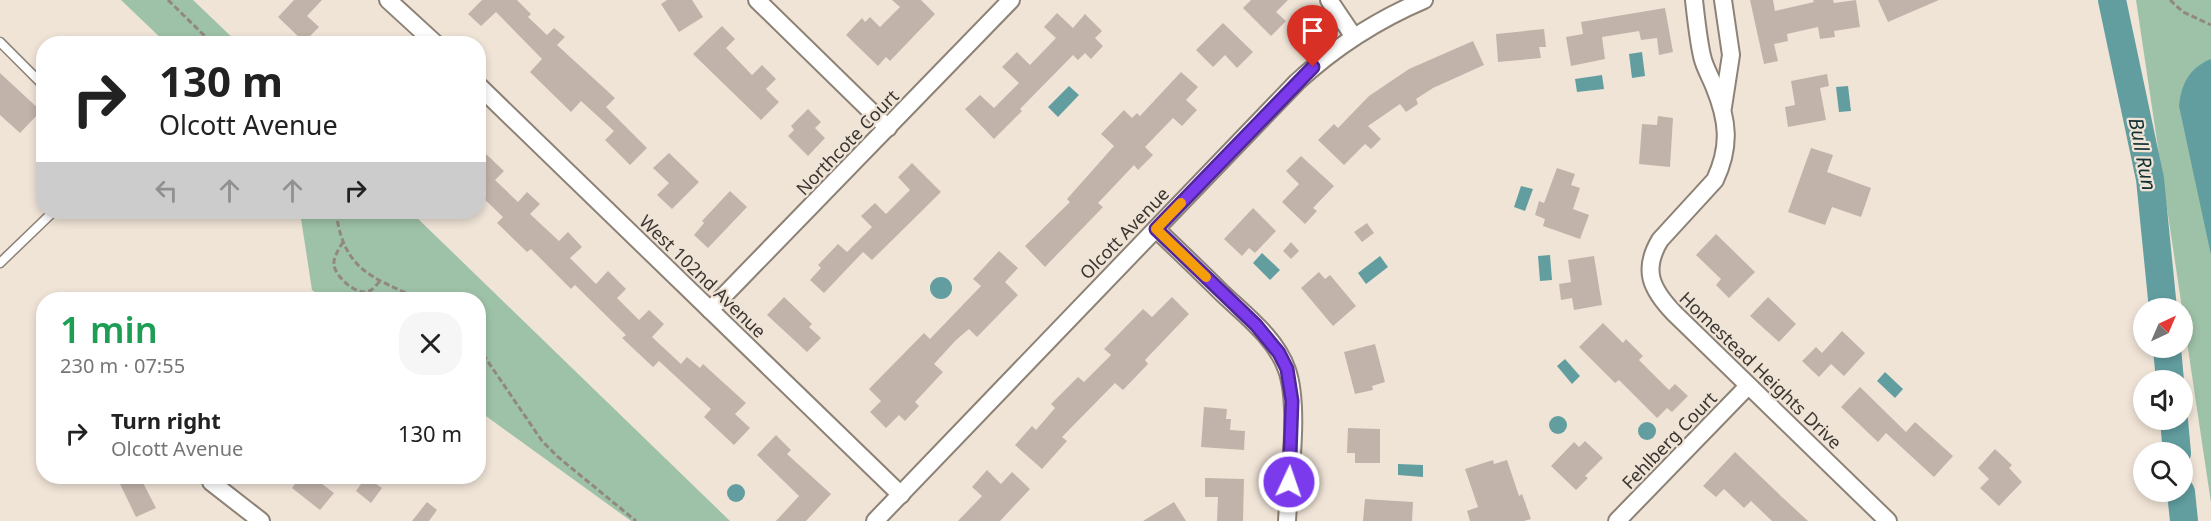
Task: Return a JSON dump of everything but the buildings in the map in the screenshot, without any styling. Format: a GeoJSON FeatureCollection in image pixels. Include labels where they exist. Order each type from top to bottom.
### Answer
{"type":"FeatureCollection","features":[{"type":"Feature","properties":{"kind":"street"},"geometry":{"type":"LineString","coordinates":[[388,0],[427,36]]}},
{"type":"Feature","properties":{"kind":"street"},"geometry":{"type":"LineString","coordinates":[[757,0],[888,128]]}},
{"type":"Feature","properties":{"kind":"street","name":"Northcote Court"},"geometry":{"type":"LineString","coordinates":[[710,310],[1011,0]]}},
{"type":"Feature","properties":{"kind":"street"},"geometry":{"type":"LineString","coordinates":[[1329,0],[1354,38]]}},
{"type":"Feature","properties":{"kind":"street","name":"Olcott Avenue"},"geometry":{"type":"LineString","coordinates":[[875,521],[1297,82],[1313,67],[1354,38],[1386,18],[1424,0]]}},
{"type":"Feature","properties":{"kind":"street","name":"Homestead Heights Drive"},"geometry":{"type":"LineString","coordinates":[[1694,0],[1702,57],[1723,108],[1726,140],[1720,170],[1707,190],[1660,240],[1654,250],[1650,274],[1653,286],[1666,305],[1888,521]]}},
{"type":"Feature","properties":{"kind":"street","name":"Homestead Heights Drive"},"geometry":{"type":"LineString","coordinates":[[1723,0],[1731,55],[1723,108]]}},
{"type":"Feature","properties":{"kind":"street","name":"West 102nd Avenue"},"geometry":{"type":"LineString","coordinates":[[486,93],[901,495]]}},
{"type":"Feature","properties":{"kind":"street"},"geometry":{"type":"LineString","coordinates":[[1156,229],[1256,325],[1279,353],[1287,369],[1292,422],[1287,521]]}},
{"type":"Feature","properties":{"kind":"street","name":"Fehlberg Court"},"geometry":{"type":"LineString","coordinates":[[1617,521],[1748,386]]}},
{"type":"Feature","properties":{"kind":"street"},"geometry":{"type":"LineString","coordinates":[[214,484],[261,521]]}},
{"type":"Feature","properties":{"kind":"lane"},"geometry":{"type":"LineString","coordinates":[[0,42],[36,78]]}},
{"type":"Feature","properties":{"kind":"lane"},"geometry":{"type":"LineString","coordinates":[[0,263],[45,219]]}},
{"type":"Feature","properties":{"kind":"path"},"geometry":{"type":"LineString","coordinates":[[168,0],[205,36]]}},
{"type":"Feature","properties":{"kind":"path"},"geometry":{"type":"LineString","coordinates":[[2170,0],[2183,12],[2211,25]]}},
{"type":"Feature","properties":{"kind":"path"},"geometry":{"type":"LineString","coordinates":[[338,219],[343,243],[352,259],[364,272],[403,292]]}},
{"type":"Feature","properties":{"kind":"path"},"geometry":{"type":"LineString","coordinates":[[343,243],[335,258],[334,266],[337,273],[359,292]]}},
{"type":"Feature","properties":{"kind":"path"},"geometry":{"type":"LineString","coordinates":[[365,292],[380,282]]}},
{"type":"Feature","properties":{"kind":"path"},"geometry":{"type":"LineString","coordinates":[[486,359],[542,441],[558,457],[636,521]]}},
{"type":"Feature","properties":{"kind":"green space"},"geometry":{"type":"Polygon","coordinates":[[[121,0],[193,0],[231,36],[159,36],[121,0]]]}},
{"type":"Feature","properties":{"kind":"green space"},"geometry":{"type":"Polygon","coordinates":[[[2136,0],[2211,0],[2211,503],[2193,370],[2189,358],[2193,358],[2193,298],[2180,298],[2136,0]]]}},
{"type":"Feature","properties":{"kind":"green space"},"geometry":{"type":"Polygon","coordinates":[[[301,219],[418,219],[730,521],[631,521],[486,416],[486,292],[315,292],[312,290],[301,219]]]}},
{"type":"Feature","properties":{"kind":"water"},"geometry":{"type":"Polygon","coordinates":[[[1642,52],[1645,76],[1632,78],[1629,54],[1642,52]]]}},
{"type":"Feature","properties":{"kind":"water"},"geometry":{"type":"Polygon","coordinates":[[[2211,59],[2211,255],[2179,106],[2182,90],[2188,77],[2197,67],[2211,59]]]}},
{"type":"Feature","properties":{"kind":"water"},"geometry":{"type":"Polygon","coordinates":[[[1602,75],[1604,89],[1577,92],[1575,79],[1602,75]]]}},
{"type":"Feature","properties":{"kind":"water"},"geometry":{"type":"Polygon","coordinates":[[[1069,86],[1079,95],[1058,117],[1048,107],[1069,86]]]}},
{"type":"Feature","properties":{"kind":"water"},"geometry":{"type":"Polygon","coordinates":[[[1848,86],[1851,111],[1839,112],[1836,87],[1848,86]]]}},
{"type":"Feature","properties":{"kind":"water"},"geometry":{"type":"Polygon","coordinates":[[[1521,186],[1533,189],[1525,211],[1514,207],[1521,186]]]}},
{"type":"Feature","properties":{"kind":"water"},"geometry":{"type":"Polygon","coordinates":[[[1262,253],[1280,270],[1270,280],[1253,263],[1262,253]]]}},
{"type":"Feature","properties":{"kind":"water"},"geometry":{"type":"Polygon","coordinates":[[[1550,255],[1552,280],[1540,281],[1538,256],[1550,255]]]}},
{"type":"Feature","properties":{"kind":"water"},"geometry":{"type":"Polygon","coordinates":[[[1380,256],[1388,267],[1366,284],[1358,273],[1380,256]]]}},
{"type":"Feature","properties":{"kind":"water"},"geometry":{"type":"Polygon","coordinates":[[[941,277],[949,280],[952,288],[949,296],[941,299],[933,296],[930,288],[933,280],[941,277]]]}},
{"type":"Feature","properties":{"kind":"water"},"geometry":{"type":"Polygon","coordinates":[[[1565,359],[1580,376],[1572,384],[1557,366],[1565,359]]]}},
{"type":"Feature","properties":{"kind":"water"},"geometry":{"type":"Polygon","coordinates":[[[1885,372],[1903,389],[1895,398],[1877,381],[1885,372]]]}},
{"type":"Feature","properties":{"kind":"water"},"geometry":{"type":"Polygon","coordinates":[[[1558,416],[1564,419],[1567,425],[1564,431],[1558,434],[1552,431],[1549,425],[1552,419],[1558,416]]]}},
{"type":"Feature","properties":{"kind":"water"},"geometry":{"type":"Polygon","coordinates":[[[1647,422],[1653,425],[1656,431],[1653,437],[1647,440],[1641,437],[1638,431],[1641,425],[1647,422]]]}},
{"type":"Feature","properties":{"kind":"water"},"geometry":{"type":"Polygon","coordinates":[[[1398,464],[1423,465],[1423,477],[1398,475],[1398,464]]]}},
{"type":"Feature","properties":{"kind":"water"},"geometry":{"type":"Polygon","coordinates":[[[732,484],[740,484],[745,489],[743,500],[732,502],[727,497],[727,489],[732,484]]]}},
{"type":"Feature","properties":{"kind":"waterway","name":"Bull Run"},"geometry":{"type":"LineString","coordinates":[[2112,0],[2150,179],[2162,298]]}},
{"type":"Feature","properties":{"kind":"waterway","name":"Bull Run"},"geometry":{"type":"LineString","coordinates":[[2168,358],[2169,370]]}},
{"type":"Feature","properties":{"kind":"waterway","name":"Bull Run"},"geometry":{"type":"LineString","coordinates":[[2175,430],[2176,442]]}},
{"type":"Feature","properties":{"kind":"waterway","name":"Bull Run"},"geometry":{"type":"LineString","coordinates":[[2182,502],[2184,521]]}},
{"type":"Feature","properties":{"kind":"slow traffic"},"geometry":{"type":"LineString","coordinates":[[1181,203],[1156,229],[1206,277]]}},
{"type":"Feature","properties":{"kind":"route"},"geometry":{"type":"LineString","coordinates":[[1289,482],[1292,401],[1287,369],[1279,353],[1256,325],[1156,229],[1313,67]]}}]}
